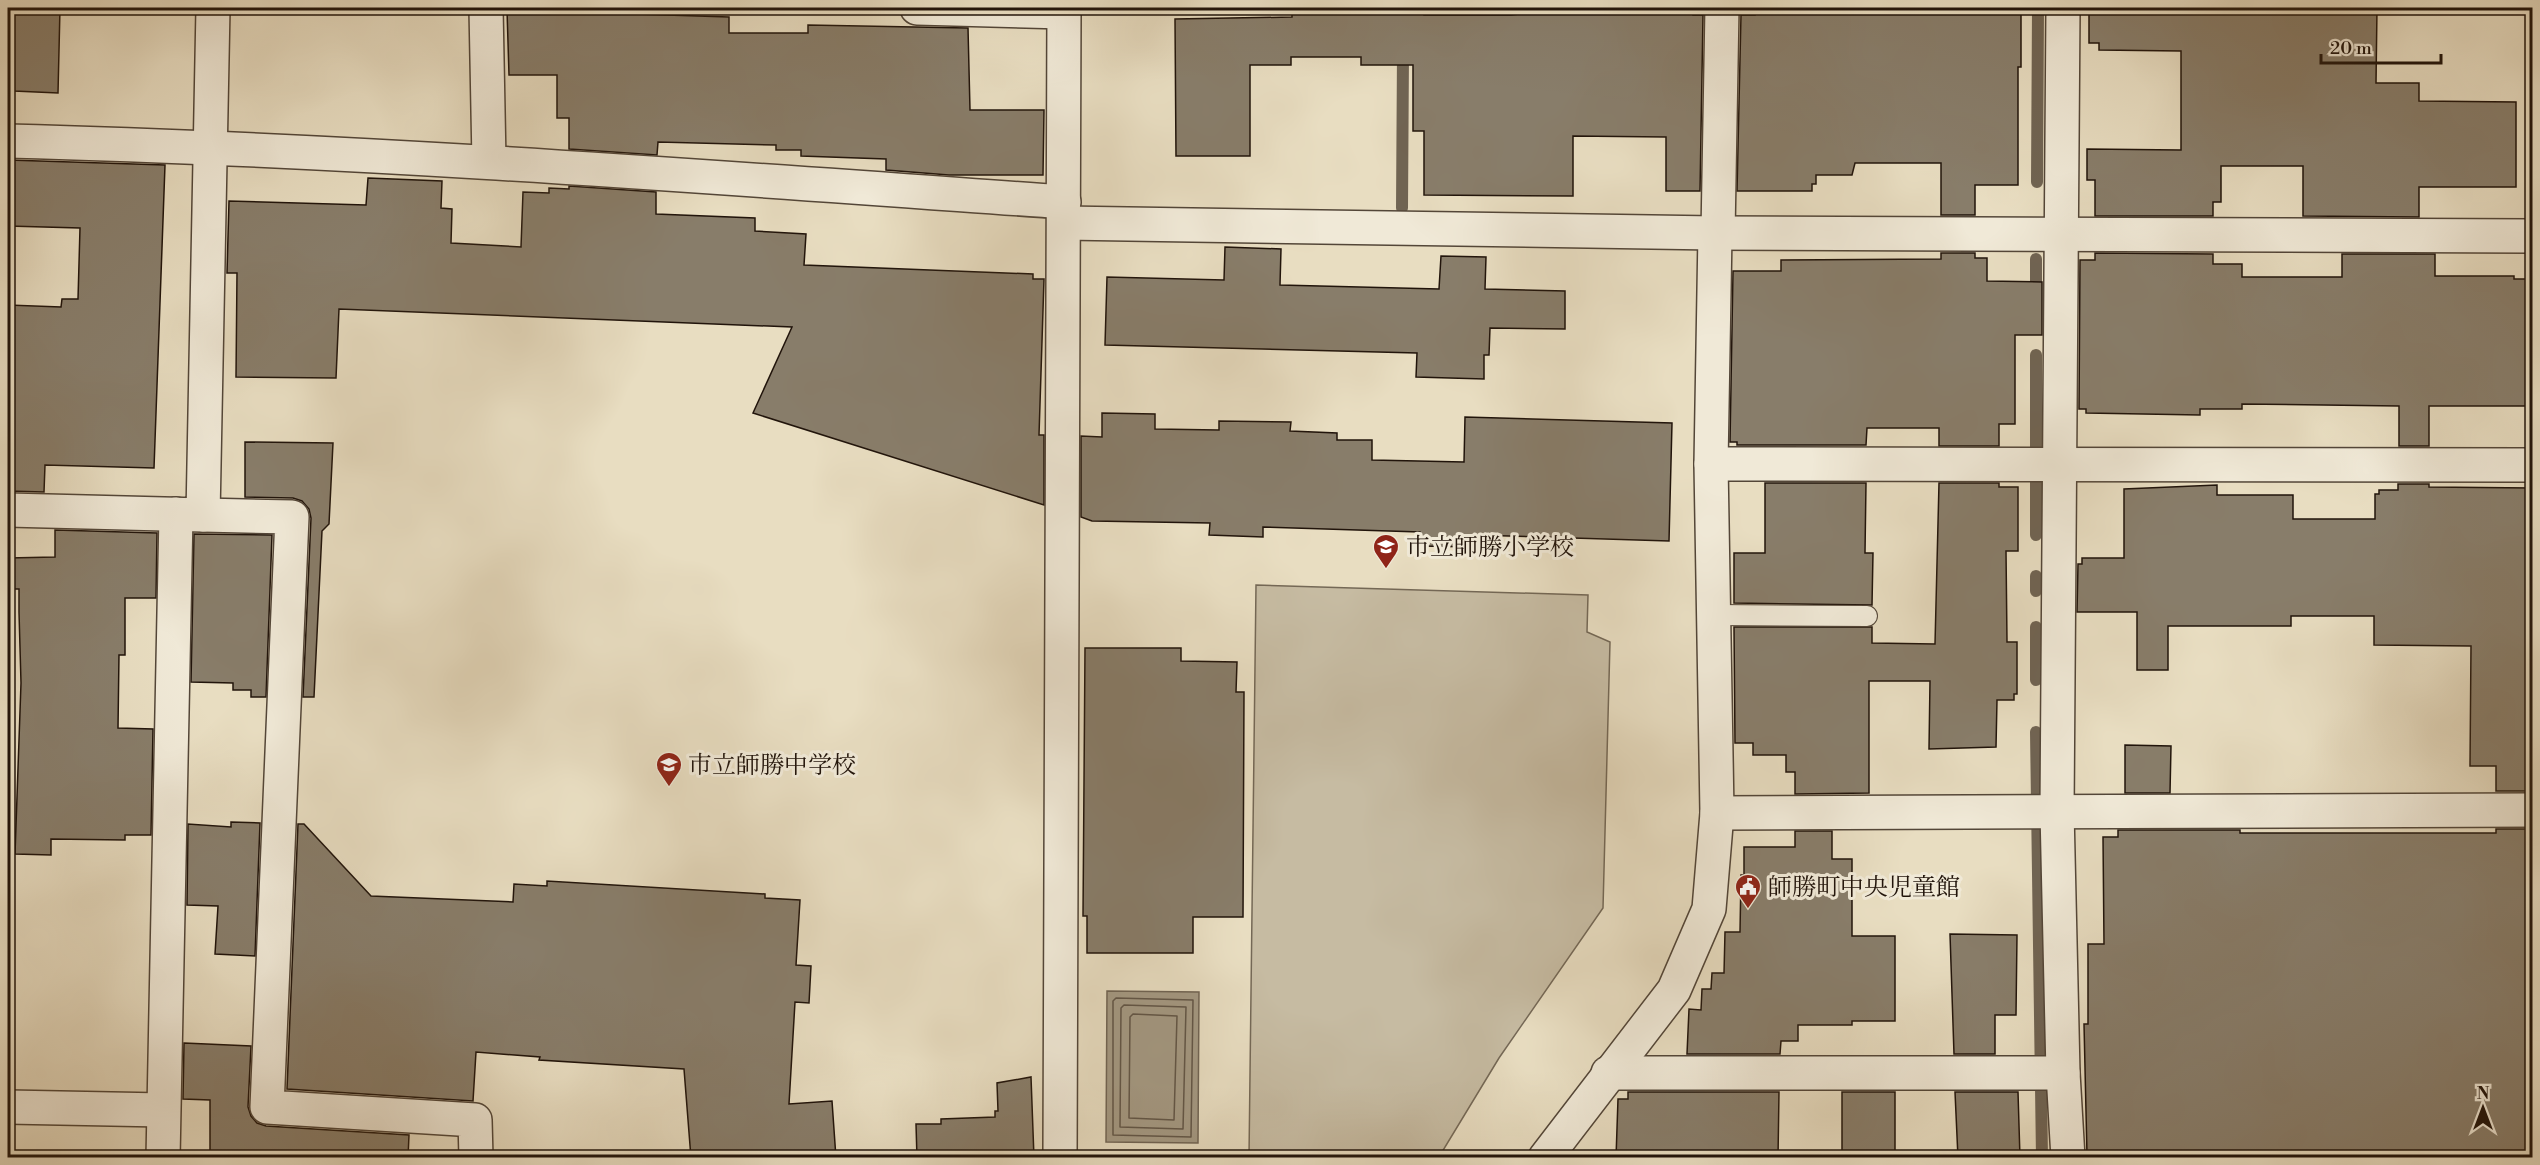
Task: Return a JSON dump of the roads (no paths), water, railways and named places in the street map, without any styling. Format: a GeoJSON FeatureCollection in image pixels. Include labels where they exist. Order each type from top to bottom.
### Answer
{"type":"FeatureCollection","features":[{"type":"Feature","properties":{"kind":"street"},"geometry":{"type":"LineString","coordinates":[[163,1158],[163,1110],[190,514],[210,146],[213,8]]}},
{"type":"Feature","properties":{"kind":"street"},"geometry":{"type":"LineString","coordinates":[[486,8],[489,162]]}},
{"type":"Feature","properties":{"kind":"street"},"geometry":{"type":"LineString","coordinates":[[917,8],[1064,10],[1060,1158]]}},
{"type":"Feature","properties":{"kind":"street"},"geometry":{"type":"LineString","coordinates":[[1545,1158],[1674,990],[1709,909],[1717,813],[1711,464],[1722,8]]}},
{"type":"Feature","properties":{"kind":"street"},"geometry":{"type":"LineString","coordinates":[[2063,8],[2060,235],[2043,466],[2041,811],[2047,1073],[2068,1158]]}},
{"type":"Feature","properties":{"kind":"street"},"geometry":{"type":"LineString","coordinates":[[8,141],[210,146],[489,162],[1064,212],[1717,234],[2532,236]]}},
{"type":"Feature","properties":{"kind":"street"},"geometry":{"type":"LineString","coordinates":[[1711,464],[2532,465]]}},
{"type":"Feature","properties":{"kind":"street"},"geometry":{"type":"LineString","coordinates":[[8,510],[292,517],[267,1107],[475,1120],[476,1158]]}},
{"type":"Feature","properties":{"kind":"street"},"geometry":{"type":"LineString","coordinates":[[1717,813],[2532,810]]}},
{"type":"Feature","properties":{"kind":"street"},"geometry":{"type":"LineString","coordinates":[[1608,1073],[2047,1073]]}},
{"type":"Feature","properties":{"kind":"street"},"geometry":{"type":"LineString","coordinates":[[8,1107],[163,1110]]}},
{"type":"Feature","properties":{"kind":"lane"},"geometry":{"type":"LineString","coordinates":[[1713,615],[1867,616]]}},
{"type":"Feature","properties":{"kind":"water"},"geometry":{"type":"Polygon","coordinates":[[[1107,991],[1199,992],[1198,1143],[1106,1142],[1107,991]]]}},
{"type":"Feature","properties":{"kind":"waterway"},"geometry":{"type":"LineString","coordinates":[[2037,182],[2038,8]]}},
{"type":"Feature","properties":{"kind":"waterway"},"geometry":{"type":"LineString","coordinates":[[1402,208],[1403,51]]}},
{"type":"Feature","properties":{"kind":"waterway"},"geometry":{"type":"LineString","coordinates":[[2036,259],[2036,297]]}},
{"type":"Feature","properties":{"kind":"waterway"},"geometry":{"type":"LineString","coordinates":[[2036,355],[2036,535]]}},
{"type":"Feature","properties":{"kind":"waterway"},"geometry":{"type":"LineString","coordinates":[[2036,576],[2036,591]]}},
{"type":"Feature","properties":{"kind":"waterway"},"geometry":{"type":"LineString","coordinates":[[2036,627],[2036,680]]}},
{"type":"Feature","properties":{"kind":"waterway"},"geometry":{"type":"LineString","coordinates":[[2036,732],[2042,1158]]}},
{"type":"Feature","properties":{"kind":"place","name":"市立師勝小学校"},"geometry":{"type":"Point","coordinates":[1386,570]}},
{"type":"Feature","properties":{"kind":"place","name":"市立師勝中学校"},"geometry":{"type":"Point","coordinates":[669,788]}},
{"type":"Feature","properties":{"kind":"place","name":"師勝町中央児童館"},"geometry":{"type":"Point","coordinates":[1748,910]}}]}
